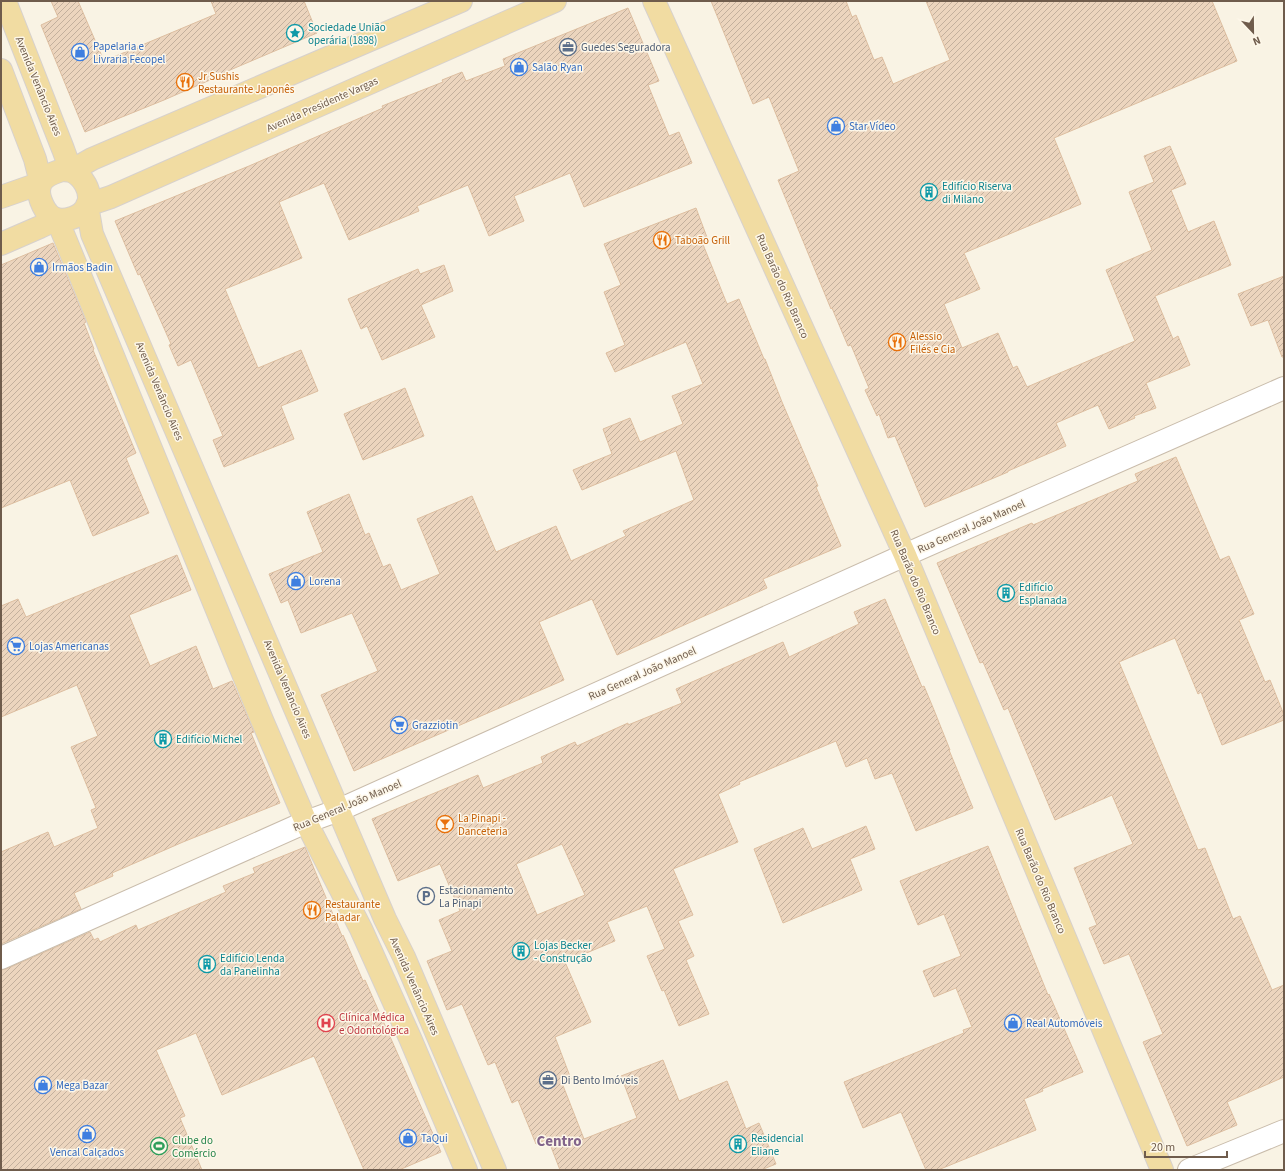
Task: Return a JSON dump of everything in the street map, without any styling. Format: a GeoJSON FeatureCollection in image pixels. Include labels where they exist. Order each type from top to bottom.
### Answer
{"type":"FeatureCollection","features":[{"type":"Feature","properties":{"kind":"main road","name":"Avenida Venâncio Aires"},"geometry":{"type":"LineString","coordinates":[[5,1],[71,171]]}},
{"type":"Feature","properties":{"kind":"main road"},"geometry":{"type":"LineString","coordinates":[[71,171],[92,159],[461,1]]}},
{"type":"Feature","properties":{"kind":"main road","name":"Avenida Presidente Vargas"},"geometry":{"type":"LineString","coordinates":[[87,205],[111,197],[555,1]]}},
{"type":"Feature","properties":{"kind":"main road","name":"Rua Barão do Rio Branco"},"geometry":{"type":"LineString","coordinates":[[654,1],[905,555],[1162,1170]]}},
{"type":"Feature","properties":{"kind":"main road"},"geometry":{"type":"LineString","coordinates":[[1,70],[34,159],[41,183],[39,195],[43,206],[49,215],[56,219],[64,220],[79,216],[87,205],[90,195],[80,176],[71,171],[62,170],[49,175],[41,183],[1,197]]}},
{"type":"Feature","properties":{"kind":"main road","name":"Avenida Venâncio Aires"},"geometry":{"type":"LineString","coordinates":[[87,205],[92,234],[385,919],[404,957],[495,1170]]}},
{"type":"Feature","properties":{"kind":"main road"},"geometry":{"type":"LineString","coordinates":[[1,244],[56,219]]}},
{"type":"Feature","properties":{"kind":"main road"},"geometry":{"type":"LineString","coordinates":[[56,219],[262,720],[306,822],[361,929],[410,1038],[466,1170]]}},
{"type":"Feature","properties":{"kind":"main road"},"geometry":{"type":"LineString","coordinates":[[262,720],[294,705]]}},
{"type":"Feature","properties":{"kind":"main road"},"geometry":{"type":"LineString","coordinates":[[361,929],[385,919]]}},
{"type":"Feature","properties":{"kind":"main road"},"geometry":{"type":"LineString","coordinates":[[410,1038],[433,1027]]}},
{"type":"Feature","properties":{"kind":"street","name":"Rua General João Manoel"},"geometry":{"type":"LineString","coordinates":[[1,958],[306,822],[339,810],[905,555],[1284,388]]}},
{"type":"Feature","properties":{"kind":"street"},"geometry":{"type":"LineString","coordinates":[[1189,1170],[1284,1131]]}},
{"type":"Feature","properties":{"kind":"building"},"geometry":{"type":"Polygon","coordinates":[[[51,1],[78,1],[104,61],[216,14],[211,1],[304,1],[317,33],[164,100],[85,132],[41,25],[58,17],[51,1]]]}},
{"type":"Feature","properties":{"kind":"building"},"geometry":{"type":"Polygon","coordinates":[[[711,1],[846,1],[852,17],[856,15],[874,60],[882,57],[893,84],[950,60],[926,1],[1212,1],[1237,61],[1054,138],[1081,204],[964,253],[980,289],[944,304],[962,348],[998,333],[1013,368],[1017,366],[1027,387],[1135,341],[1106,270],[1152,250],[1129,192],[1154,182],[1144,156],[1170,146],[1186,184],[1171,190],[1188,232],[1214,221],[1231,265],[1155,296],[1173,339],[1178,336],[1190,365],[1146,383],[1156,408],[1134,416],[1135,418],[1109,429],[1098,405],[1056,423],[1066,446],[925,507],[895,436],[888,438],[879,414],[877,416],[865,390],[869,388],[851,345],[848,346],[832,308],[831,309],[778,180],[799,171],[769,97],[753,104],[711,1]]]}},
{"type":"Feature","properties":{"kind":"building"},"geometry":{"type":"Polygon","coordinates":[[[628,8],[659,81],[648,85],[669,136],[679,132],[692,163],[584,207],[570,173],[514,196],[524,221],[489,236],[468,185],[417,206],[419,211],[349,240],[324,183],[279,202],[302,258],[225,289],[258,368],[301,350],[318,391],[281,406],[294,439],[224,467],[213,440],[223,436],[191,360],[178,366],[169,345],[171,344],[140,274],[138,275],[115,221],[249,166],[383,108],[382,106],[443,82],[442,80],[462,72],[466,81],[505,66],[503,59],[628,8]]]}},
{"type":"Feature","properties":{"kind":"building"},"geometry":{"type":"Polygon","coordinates":[[[696,208],[708,240],[702,242],[727,304],[739,299],[818,486],[816,487],[841,546],[763,579],[767,588],[617,655],[592,599],[539,622],[564,680],[354,771],[321,695],[378,671],[352,613],[301,633],[288,600],[281,603],[269,574],[323,552],[307,512],[349,494],[365,535],[369,533],[383,567],[390,564],[401,590],[440,574],[417,519],[472,496],[496,552],[556,526],[571,561],[626,536],[623,531],[694,500],[676,451],[582,490],[573,470],[612,454],[603,429],[630,418],[640,442],[683,424],[672,396],[703,384],[686,342],[615,372],[606,353],[625,345],[604,292],[621,285],[604,244],[696,208]]]}},
{"type":"Feature","properties":{"kind":"building"},"geometry":{"type":"Polygon","coordinates":[[[53,243],[86,322],[84,323],[94,349],[93,350],[136,453],[126,458],[149,513],[93,536],[70,480],[1,508],[1,265],[53,243]]]}},
{"type":"Feature","properties":{"kind":"building"},"geometry":{"type":"Polygon","coordinates":[[[444,265],[453,291],[421,305],[435,337],[382,360],[367,326],[361,329],[348,299],[418,269],[420,274],[444,265]]]}},
{"type":"Feature","properties":{"kind":"building"},"geometry":{"type":"Polygon","coordinates":[[[1284,276],[1284,357],[1282,357],[1268,320],[1251,326],[1238,294],[1284,276]]]}},
{"type":"Feature","properties":{"kind":"building"},"geometry":{"type":"Polygon","coordinates":[[[405,388],[424,436],[363,460],[344,414],[405,388]]]}},
{"type":"Feature","properties":{"kind":"building"},"geometry":{"type":"Polygon","coordinates":[[[1176,457],[1220,560],[1229,556],[1254,614],[1239,620],[1265,682],[1270,680],[1284,715],[1284,720],[1222,745],[1201,692],[1198,694],[1175,638],[1119,662],[1198,850],[1205,848],[1233,919],[1240,916],[1272,990],[1284,985],[1284,1077],[1227,1102],[1237,1125],[1187,1146],[1143,1042],[1163,1034],[1129,954],[1104,964],[1089,928],[1097,925],[1074,868],[1133,844],[1112,795],[1055,820],[1008,708],[1004,710],[983,662],[980,663],[937,563],[1138,481],[1135,474],[1176,457]]]}},
{"type":"Feature","properties":{"kind":"building"},"geometry":{"type":"Polygon","coordinates":[[[177,555],[191,590],[129,615],[150,666],[196,646],[213,689],[232,681],[254,732],[251,733],[280,803],[183,842],[112,873],[113,876],[74,893],[81,909],[1,944],[1,852],[48,832],[54,847],[98,828],[91,810],[96,808],[71,747],[98,736],[77,685],[1,717],[1,606],[18,599],[26,617],[177,555]]]}},
{"type":"Feature","properties":{"kind":"building"},"geometry":{"type":"Polygon","coordinates":[[[885,599],[922,687],[924,686],[973,808],[916,831],[892,773],[875,779],[867,758],[846,767],[836,741],[739,782],[740,784],[718,794],[738,842],[673,869],[693,915],[678,921],[694,956],[686,960],[709,1014],[679,1026],[664,990],[662,991],[647,956],[665,949],[647,906],[607,922],[615,941],[565,962],[591,1022],[555,1037],[571,1079],[562,1083],[584,1139],[637,1118],[621,1076],[663,1060],[679,1101],[727,1081],[746,1129],[759,1123],[776,1164],[761,1170],[560,1170],[548,1139],[536,1144],[518,1100],[512,1103],[495,1062],[488,1065],[462,1004],[447,1010],[427,961],[452,951],[439,920],[460,911],[440,864],[398,881],[372,819],[478,775],[483,788],[543,763],[541,757],[575,742],[577,746],[628,723],[628,725],[682,703],[676,689],[783,642],[789,657],[859,624],[854,612],[885,599]],[[562,844],[516,864],[537,915],[585,895],[562,844]]]}},
{"type":"Feature","properties":{"kind":"building"},"geometry":{"type":"Polygon","coordinates":[[[866,826],[875,849],[850,859],[862,890],[783,923],[754,849],[803,828],[812,849],[866,826]]]}},
{"type":"Feature","properties":{"kind":"building"},"geometry":{"type":"Polygon","coordinates":[[[988,846],[1048,995],[1049,994],[1083,1072],[1042,1089],[1043,1091],[1024,1099],[1036,1130],[938,1170],[926,1170],[901,1112],[863,1128],[844,1082],[964,1033],[963,1030],[972,1027],[956,988],[934,997],[923,971],[961,956],[944,914],[918,925],[900,881],[988,846]]]}},
{"type":"Feature","properties":{"kind":"building"},"geometry":{"type":"Polygon","coordinates":[[[305,847],[342,936],[343,935],[363,981],[365,980],[441,1152],[399,1170],[364,1170],[314,1056],[222,1095],[196,1033],[156,1050],[185,1116],[180,1118],[202,1170],[1,1170],[1,970],[90,932],[94,940],[98,938],[100,942],[136,925],[138,930],[226,892],[223,886],[255,873],[253,868],[305,847]]]}},
{"type":"Feature","properties":{"kind":"place","name":"Sociedade União operária (1898)"},"geometry":{"type":"Point","coordinates":[295,33]}},
{"type":"Feature","properties":{"kind":"place","name":"Guedes Seguradora"},"geometry":{"type":"Point","coordinates":[568,47]}},
{"type":"Feature","properties":{"kind":"place","name":"Papelaria e Livraria Fecopel"},"geometry":{"type":"Point","coordinates":[80,52]}},
{"type":"Feature","properties":{"kind":"place","name":"Salão Ryan"},"geometry":{"type":"Point","coordinates":[519,67]}},
{"type":"Feature","properties":{"kind":"place","name":"Jr Sushis Restaurante Japonês"},"geometry":{"type":"Point","coordinates":[185,82]}},
{"type":"Feature","properties":{"kind":"place","name":"Star Vídeo"},"geometry":{"type":"Point","coordinates":[836,126]}},
{"type":"Feature","properties":{"kind":"place","name":"Edifício Riserva di Milano"},"geometry":{"type":"Point","coordinates":[929,192]}},
{"type":"Feature","properties":{"kind":"place","name":"Taboão Grill"},"geometry":{"type":"Point","coordinates":[662,240]}},
{"type":"Feature","properties":{"kind":"place","name":"Irmãos Badin"},"geometry":{"type":"Point","coordinates":[39,267]}},
{"type":"Feature","properties":{"kind":"place","name":"Alessio Filés e Cia"},"geometry":{"type":"Point","coordinates":[897,342]}},
{"type":"Feature","properties":{"kind":"place","name":"Lorena"},"geometry":{"type":"Point","coordinates":[296,581]}},
{"type":"Feature","properties":{"kind":"place","name":"Edifício Esplanada"},"geometry":{"type":"Point","coordinates":[1006,593]}},
{"type":"Feature","properties":{"kind":"place","name":"Lojas Americanas"},"geometry":{"type":"Point","coordinates":[16,646]}},
{"type":"Feature","properties":{"kind":"place","name":"Grazziotin"},"geometry":{"type":"Point","coordinates":[399,725]}},
{"type":"Feature","properties":{"kind":"place","name":"Edifício Michel"},"geometry":{"type":"Point","coordinates":[163,739]}},
{"type":"Feature","properties":{"kind":"place","name":"La Pinapi - Danceteria"},"geometry":{"type":"Point","coordinates":[445,824]}},
{"type":"Feature","properties":{"kind":"place","name":"Estacionamento La Pinapi"},"geometry":{"type":"Point","coordinates":[426,896]}},
{"type":"Feature","properties":{"kind":"place","name":"Restaurante Paladar"},"geometry":{"type":"Point","coordinates":[312,910]}},
{"type":"Feature","properties":{"kind":"place","name":"Lojas Becker - Construção"},"geometry":{"type":"Point","coordinates":[521,951]}},
{"type":"Feature","properties":{"kind":"place","name":"Edifício Lenda da Panelinha"},"geometry":{"type":"Point","coordinates":[207,964]}},
{"type":"Feature","properties":{"kind":"place","name":"Clínica Médica e Odontológica"},"geometry":{"type":"Point","coordinates":[326,1023]}},
{"type":"Feature","properties":{"kind":"place","name":"Real Automóveis"},"geometry":{"type":"Point","coordinates":[1013,1023]}},
{"type":"Feature","properties":{"kind":"place","name":"Di Bento Imóveis"},"geometry":{"type":"Point","coordinates":[548,1080]}},
{"type":"Feature","properties":{"kind":"place","name":"Mega Bazar"},"geometry":{"type":"Point","coordinates":[43,1085]}},
{"type":"Feature","properties":{"kind":"place","name":"Vencal Calçados"},"geometry":{"type":"Point","coordinates":[87,1134]}},
{"type":"Feature","properties":{"kind":"place","name":"TaQui"},"geometry":{"type":"Point","coordinates":[408,1138]}},
{"type":"Feature","properties":{"kind":"place","name":"Residencial Eliane"},"geometry":{"type":"Point","coordinates":[738,1144]}},
{"type":"Feature","properties":{"kind":"place","name":"Clube do Comércio"},"geometry":{"type":"Point","coordinates":[159,1146]}},
{"type":"Feature","properties":{"kind":"district","name":"Centro"},"geometry":{"type":"Point","coordinates":[559,1141]}}]}
